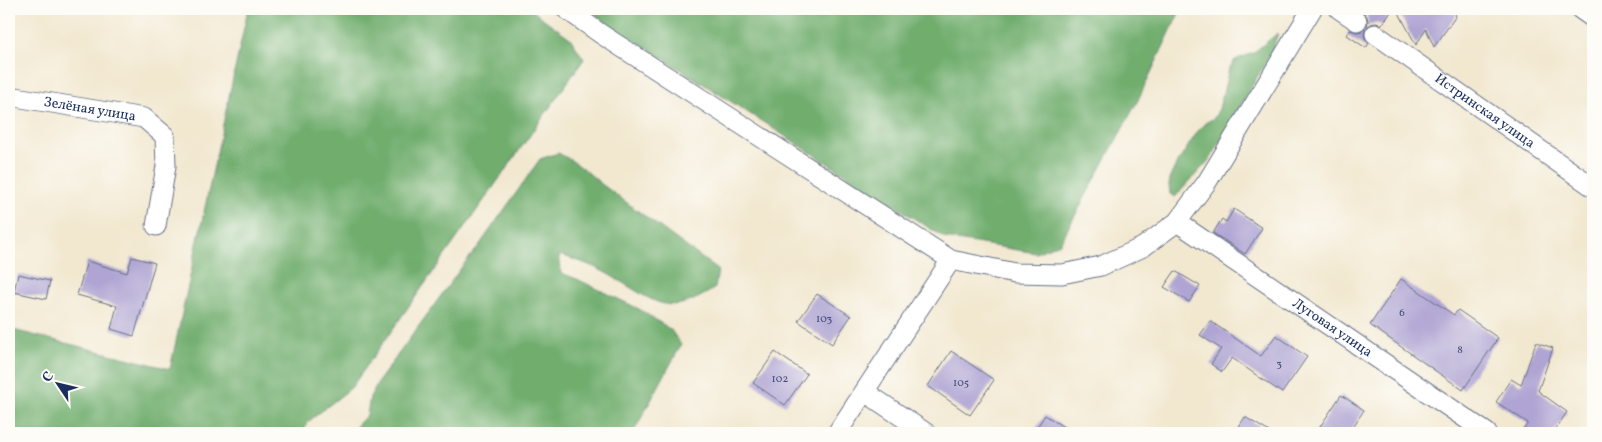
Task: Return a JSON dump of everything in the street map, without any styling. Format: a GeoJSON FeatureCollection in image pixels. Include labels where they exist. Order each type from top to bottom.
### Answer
{"type":"FeatureCollection","features":[{"type":"Feature","properties":{"kind":"street"},"geometry":{"type":"LineString","coordinates":[[566,9],[601,34],[951,260],[1015,273],[1062,274],[1101,266],[1143,248],[1177,222],[1207,182],[1312,9]]}},
{"type":"Feature","properties":{"kind":"street"},"geometry":{"type":"LineString","coordinates":[[1339,9],[1357,21]]}},
{"type":"Feature","properties":{"kind":"street"},"geometry":{"type":"LineString","coordinates":[[1580,9],[1593,18]]}},
{"type":"Feature","properties":{"kind":"street","name":"Истринская улица"},"geometry":{"type":"LineString","coordinates":[[1376,34],[1593,187]]}},
{"type":"Feature","properties":{"kind":"street","name":"Зелёная улица"},"geometry":{"type":"LineString","coordinates":[[9,96],[144,118],[165,136],[166,166],[156,226]]}},
{"type":"Feature","properties":{"kind":"street","name":"Луговая улица"},"geometry":{"type":"LineString","coordinates":[[1177,222],[1487,433]]}},
{"type":"Feature","properties":{"kind":"street"},"geometry":{"type":"LineString","coordinates":[[837,433],[951,260]]}},
{"type":"Feature","properties":{"kind":"street"},"geometry":{"type":"LineString","coordinates":[[865,392],[926,433]]}},
{"type":"Feature","properties":{"kind":"green space"},"geometry":{"type":"Polygon","coordinates":[[[248,9],[530,9],[570,38],[584,59],[351,388],[309,421],[302,433],[9,433],[9,329],[170,369],[248,9]]]}},
{"type":"Feature","properties":{"kind":"green space"},"geometry":{"type":"Polygon","coordinates":[[[588,9],[1181,9],[1137,102],[1060,243],[1036,253],[945,238],[588,9]]]}},
{"type":"Feature","properties":{"kind":"green space"},"geometry":{"type":"Polygon","coordinates":[[[1278,33],[1272,51],[1211,158],[1175,197],[1170,194],[1171,175],[1198,131],[1205,123],[1214,118],[1219,109],[1229,69],[1235,60],[1253,53],[1278,33]]]}},
{"type":"Feature","properties":{"kind":"green space"},"geometry":{"type":"Polygon","coordinates":[[[558,153],[590,174],[718,270],[715,288],[685,303],[673,305],[652,300],[601,270],[559,255],[561,273],[639,309],[671,330],[681,345],[633,433],[350,433],[367,415],[370,397],[378,382],[476,250],[540,159],[558,153]]]}},
{"type":"Feature","properties":{"kind":"building"},"geometry":{"type":"Polygon","coordinates":[[[1365,9],[1393,9],[1382,25],[1376,23],[1367,27],[1367,16],[1363,12],[1365,9]]]}},
{"type":"Feature","properties":{"kind":"building"},"geometry":{"type":"Polygon","coordinates":[[[1397,9],[1453,9],[1456,16],[1434,47],[1426,29],[1416,45],[1397,9]]]}},
{"type":"Feature","properties":{"kind":"building"},"geometry":{"type":"Polygon","coordinates":[[[1366,28],[1364,34],[1369,43],[1366,48],[1347,35],[1350,30],[1357,32],[1366,28]]]}},
{"type":"Feature","properties":{"kind":"building"},"geometry":{"type":"Polygon","coordinates":[[[1234,209],[1262,228],[1245,254],[1213,233],[1222,219],[1226,222],[1234,209]]]}},
{"type":"Feature","properties":{"kind":"building"},"geometry":{"type":"Polygon","coordinates":[[[132,257],[155,263],[134,336],[111,329],[117,306],[77,295],[87,261],[127,273],[132,257]]]}},
{"type":"Feature","properties":{"kind":"building"},"geometry":{"type":"Polygon","coordinates":[[[1175,271],[1200,286],[1189,302],[1164,287],[1175,271]]]}},
{"type":"Feature","properties":{"kind":"building"},"geometry":{"type":"Polygon","coordinates":[[[18,274],[50,281],[46,299],[14,292],[18,274]]]}},
{"type":"Feature","properties":{"kind":"building"},"geometry":{"type":"Polygon","coordinates":[[[1401,279],[1454,315],[1458,310],[1498,338],[1463,390],[1370,325],[1401,279]]]}},
{"type":"Feature","properties":{"kind":"building"},"geometry":{"type":"Polygon","coordinates":[[[817,294],[851,316],[832,344],[798,321],[817,294]]]}},
{"type":"Feature","properties":{"kind":"building"},"geometry":{"type":"Polygon","coordinates":[[[1210,321],[1261,356],[1276,335],[1307,357],[1282,393],[1232,358],[1222,372],[1211,364],[1221,349],[1200,335],[1210,321]]]}},
{"type":"Feature","properties":{"kind":"building"},"geometry":{"type":"Polygon","coordinates":[[[1536,342],[1553,348],[1538,391],[1567,412],[1553,433],[1521,433],[1528,423],[1496,402],[1511,379],[1521,385],[1536,342]]]}},
{"type":"Feature","properties":{"kind":"building"},"geometry":{"type":"Polygon","coordinates":[[[951,351],[994,380],[970,415],[928,386],[951,351]]]}},
{"type":"Feature","properties":{"kind":"building"},"geometry":{"type":"Polygon","coordinates":[[[775,352],[807,374],[785,405],[753,383],[775,352]]]}},
{"type":"Feature","properties":{"kind":"building"},"geometry":{"type":"Polygon","coordinates":[[[1341,395],[1364,410],[1349,433],[1316,433],[1341,395]]]}},
{"type":"Feature","properties":{"kind":"building"},"geometry":{"type":"Polygon","coordinates":[[[1045,415],[1073,433],[1033,433],[1045,415]]]}},
{"type":"Feature","properties":{"kind":"building"},"geometry":{"type":"Polygon","coordinates":[[[1245,417],[1271,433],[1235,433],[1245,417]]]}}]}
